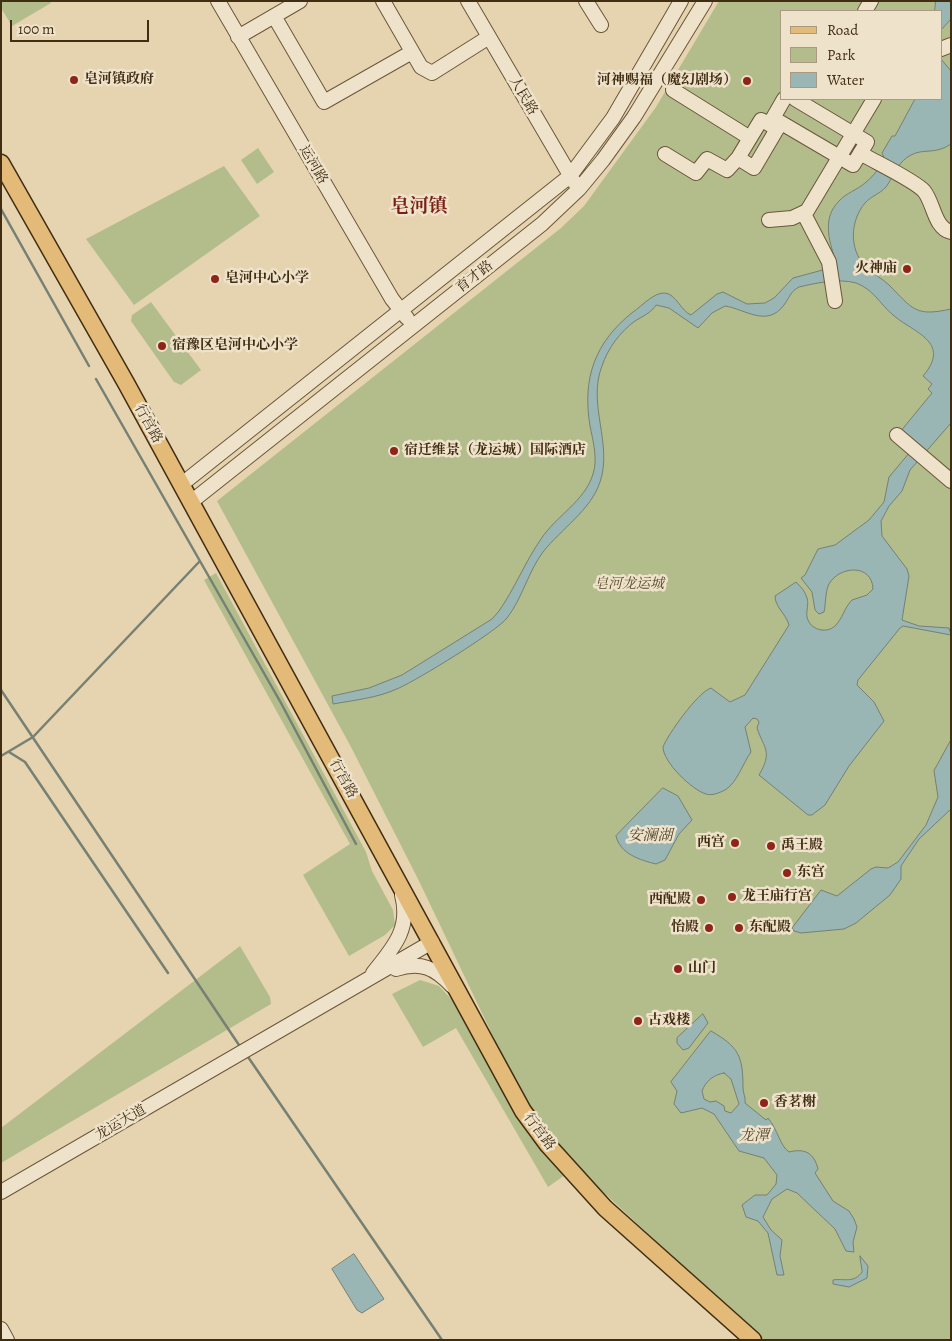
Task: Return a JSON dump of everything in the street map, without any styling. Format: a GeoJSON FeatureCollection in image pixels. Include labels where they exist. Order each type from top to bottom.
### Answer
{"type":"FeatureCollection","features":[{"type":"Feature","properties":{"kind":"main road","name":"行宫路"},"geometry":{"type":"LineString","coordinates":[[1,164],[182,484],[523,1111],[548,1145],[605,1208],[753,1340]]}},
{"type":"Feature","properties":{"kind":"street","name":"运河路"},"geometry":{"type":"LineString","coordinates":[[218,1],[387,291],[413,326]]}},
{"type":"Feature","properties":{"kind":"street"},"geometry":{"type":"LineString","coordinates":[[238,37],[300,1]]}},
{"type":"Feature","properties":{"kind":"street"},"geometry":{"type":"LineString","coordinates":[[383,1],[421,67],[432,73],[489,37]]}},
{"type":"Feature","properties":{"kind":"street","name":"人民路"},"geometry":{"type":"LineString","coordinates":[[468,1],[570,176],[580,189]]}},
{"type":"Feature","properties":{"kind":"street"},"geometry":{"type":"LineString","coordinates":[[586,1],[601,25]]}},
{"type":"Feature","properties":{"kind":"street","name":"育才路"},"geometry":{"type":"LineString","coordinates":[[182,484],[570,176],[613,118],[681,1]]}},
{"type":"Feature","properties":{"kind":"street","name":"育才路"},"geometry":{"type":"LineString","coordinates":[[191,502],[542,224],[580,189],[634,118],[705,1]]}},
{"type":"Feature","properties":{"kind":"street"},"geometry":{"type":"LineString","coordinates":[[274,16],[324,102],[412,52]]}},
{"type":"Feature","properties":{"kind":"street"},"geometry":{"type":"LineString","coordinates":[[673,90],[750,138]]}},
{"type":"Feature","properties":{"kind":"street"},"geometry":{"type":"LineString","coordinates":[[771,121],[783,100]]}},
{"type":"Feature","properties":{"kind":"street"},"geometry":{"type":"LineString","coordinates":[[769,220],[792,218],[804,214],[873,100]]}},
{"type":"Feature","properties":{"kind":"street"},"geometry":{"type":"LineString","coordinates":[[665,154],[696,173],[700,172],[707,159],[727,170],[738,158],[761,120],[771,121],[853,165],[867,142],[810,103]]}},
{"type":"Feature","properties":{"kind":"street"},"geometry":{"type":"LineString","coordinates":[[738,158],[754,168],[777,129],[771,121]]}},
{"type":"Feature","properties":{"kind":"street"},"geometry":{"type":"LineString","coordinates":[[860,153],[923,191],[931,202],[940,224],[946,231],[951,232]]}},
{"type":"Feature","properties":{"kind":"street"},"geometry":{"type":"LineString","coordinates":[[804,214],[829,262],[835,301]]}},
{"type":"Feature","properties":{"kind":"street"},"geometry":{"type":"LineString","coordinates":[[897,436],[951,481]]}},
{"type":"Feature","properties":{"kind":"street"},"geometry":{"type":"LineString","coordinates":[[371,978],[403,928],[406,909],[398,880]]}},
{"type":"Feature","properties":{"kind":"street","name":"龙运大道"},"geometry":{"type":"LineString","coordinates":[[1,1192],[432,942]]}},
{"type":"Feature","properties":{"kind":"street"},"geometry":{"type":"LineString","coordinates":[[371,978],[403,967],[423,965],[438,973],[461,996]]}},
{"type":"Feature","properties":{"kind":"street"},"geometry":{"type":"LineString","coordinates":[[1,1329],[7,1340]]}},
{"type":"Feature","properties":{"kind":"green space"},"geometry":{"type":"Polygon","coordinates":[[[1,1],[50,1],[51,3],[12,26],[1,8],[1,1]]]}},
{"type":"Feature","properties":{"kind":"green space","name":"皂河龙运城"},"geometry":{"type":"Polygon","coordinates":[[[719,1],[951,1],[951,1340],[762,1340],[584,1174],[538,1120],[502,1055],[419,881],[351,747],[217,501],[561,228],[584,206],[656,107],[719,1]]]}},
{"type":"Feature","properties":{"kind":"green space"},"geometry":{"type":"Polygon","coordinates":[[[258,148],[274,172],[257,184],[241,160],[258,148]]]}},
{"type":"Feature","properties":{"kind":"green space"},"geometry":{"type":"Polygon","coordinates":[[[224,166],[260,216],[134,305],[86,239],[224,166]]]}},
{"type":"Feature","properties":{"kind":"green space"},"geometry":{"type":"Polygon","coordinates":[[[151,302],[201,370],[181,385],[174,382],[131,321],[132,315],[151,302]]]}},
{"type":"Feature","properties":{"kind":"green space"},"geometry":{"type":"Polygon","coordinates":[[[216,573],[366,852],[372,871],[393,910],[395,925],[385,935],[349,956],[303,875],[350,844],[204,580],[216,573]]]}},
{"type":"Feature","properties":{"kind":"green space"},"geometry":{"type":"Polygon","coordinates":[[[240,946],[270,997],[271,1004],[1,1163],[1,1128],[240,946]]]}},
{"type":"Feature","properties":{"kind":"green space"},"geometry":{"type":"Polygon","coordinates":[[[420,980],[439,986],[453,1001],[510,1105],[530,1137],[565,1175],[548,1187],[456,1028],[423,1047],[392,994],[420,980]]]}},
{"type":"Feature","properties":{"kind":"water"},"geometry":{"type":"Polygon","coordinates":[[[936,1],[951,1],[951,19],[942,29],[942,10],[935,10],[936,1]]]}},
{"type":"Feature","properties":{"kind":"water"},"geometry":{"type":"Polygon","coordinates":[[[942,60],[951,71],[951,144],[940,149],[916,153],[903,161],[886,187],[865,203],[860,210],[856,218],[853,235],[856,252],[865,266],[910,305],[916,309],[929,312],[951,309],[951,423],[910,470],[902,491],[889,506],[881,521],[882,536],[907,569],[909,576],[902,620],[919,626],[949,628],[951,635],[903,626],[858,680],[857,685],[874,702],[884,721],[849,766],[825,805],[812,815],[808,815],[759,775],[766,760],[766,750],[757,728],[759,722],[757,719],[753,718],[745,727],[751,752],[733,783],[725,790],[716,794],[711,795],[700,791],[679,775],[664,753],[663,747],[684,714],[705,691],[711,688],[730,702],[745,695],[789,625],[775,600],[775,596],[796,582],[807,598],[807,617],[811,625],[815,628],[827,630],[838,623],[852,600],[867,595],[873,589],[867,575],[861,571],[847,571],[840,574],[829,584],[824,612],[819,614],[815,610],[812,592],[801,578],[805,575],[818,549],[835,545],[869,520],[884,502],[889,477],[915,446],[900,432],[932,393],[928,389],[932,384],[923,376],[931,364],[934,355],[932,347],[927,340],[888,311],[867,289],[856,283],[842,281],[799,287],[777,312],[770,315],[756,315],[725,306],[712,313],[698,328],[669,308],[656,305],[630,325],[615,341],[608,353],[598,380],[598,409],[604,453],[603,468],[596,492],[583,510],[543,552],[507,618],[473,644],[399,688],[375,696],[333,704],[332,696],[369,688],[402,675],[492,619],[499,611],[541,539],[589,484],[595,462],[588,409],[590,377],[594,362],[601,349],[620,324],[652,297],[661,293],[672,296],[691,315],[717,294],[723,292],[747,304],[765,303],[774,298],[793,278],[830,268],[835,259],[828,229],[830,215],[842,198],[868,181],[873,175],[885,160],[882,153],[892,136],[895,136],[914,100],[942,100],[942,60]]]}},
{"type":"Feature","properties":{"kind":"water"},"geometry":{"type":"Polygon","coordinates":[[[951,740],[951,809],[919,839],[901,866],[901,879],[890,895],[856,923],[844,929],[801,933],[794,931],[792,928],[821,890],[837,896],[871,869],[876,867],[888,868],[898,862],[926,825],[938,797],[934,771],[951,740]]]}},
{"type":"Feature","properties":{"kind":"water","name":"安澜湖"},"geometry":{"type":"Polygon","coordinates":[[[663,788],[678,796],[692,820],[679,834],[665,860],[656,864],[626,852],[616,836],[663,788]]]}},
{"type":"Feature","properties":{"kind":"water"},"geometry":{"type":"Polygon","coordinates":[[[703,1014],[708,1023],[689,1048],[683,1050],[677,1043],[677,1038],[703,1014]]]}},
{"type":"Feature","properties":{"kind":"water","name":"龙潭"},"geometry":{"type":"Polygon","coordinates":[[[711,1031],[728,1042],[738,1054],[740,1060],[745,1103],[766,1120],[768,1118],[783,1146],[789,1152],[804,1151],[814,1159],[818,1169],[815,1173],[833,1201],[849,1211],[854,1219],[857,1227],[853,1242],[854,1252],[846,1251],[835,1229],[797,1193],[787,1189],[772,1199],[763,1217],[771,1230],[782,1240],[780,1256],[784,1275],[777,1275],[768,1233],[758,1221],[746,1217],[742,1205],[755,1195],[767,1195],[776,1184],[777,1175],[764,1158],[739,1151],[714,1114],[702,1108],[681,1113],[674,1104],[677,1091],[671,1082],[711,1031]],[[724,1073],[716,1075],[708,1081],[702,1091],[704,1099],[710,1102],[716,1101],[724,1106],[725,1111],[731,1113],[739,1104],[731,1079],[724,1073]]]}},
{"type":"Feature","properties":{"kind":"water"},"geometry":{"type":"Polygon","coordinates":[[[354,1254],[384,1299],[362,1313],[357,1310],[332,1269],[354,1254]]]}},
{"type":"Feature","properties":{"kind":"water"},"geometry":{"type":"Polygon","coordinates":[[[860,1256],[868,1266],[867,1278],[849,1287],[833,1284],[833,1280],[852,1279],[859,1276],[862,1272],[860,1256]]]}},
{"type":"Feature","properties":{"kind":"waterway"},"geometry":{"type":"LineString","coordinates":[[1,209],[89,366]]}},
{"type":"Feature","properties":{"kind":"waterway"},"geometry":{"type":"LineString","coordinates":[[96,379],[281,703],[356,844]]}},
{"type":"Feature","properties":{"kind":"waterway"},"geometry":{"type":"LineString","coordinates":[[1,756],[33,737],[199,562]]}},
{"type":"Feature","properties":{"kind":"waterway"},"geometry":{"type":"LineString","coordinates":[[1,690],[241,1048]]}},
{"type":"Feature","properties":{"kind":"waterway"},"geometry":{"type":"LineString","coordinates":[[9,752],[25,762],[168,973]]}},
{"type":"Feature","properties":{"kind":"waterway"},"geometry":{"type":"LineString","coordinates":[[246,1054],[442,1340]]}},
{"type":"Feature","properties":{"kind":"place","name":"皂河镇政府"},"geometry":{"type":"Point","coordinates":[74,80]}},
{"type":"Feature","properties":{"kind":"place","name":"河神赐福（魔幻剧场）"},"geometry":{"type":"Point","coordinates":[747,81]}},
{"type":"Feature","properties":{"kind":"place","name":"火神庙"},"geometry":{"type":"Point","coordinates":[907,269]}},
{"type":"Feature","properties":{"kind":"place","name":"皂河中心小学"},"geometry":{"type":"Point","coordinates":[215,279]}},
{"type":"Feature","properties":{"kind":"place","name":"宿豫区皂河中心小学"},"geometry":{"type":"Point","coordinates":[162,346]}},
{"type":"Feature","properties":{"kind":"place","name":"宿迁维景（龙运城）国际酒店"},"geometry":{"type":"Point","coordinates":[394,451]}},
{"type":"Feature","properties":{"kind":"place","name":"西宫"},"geometry":{"type":"Point","coordinates":[735,843]}},
{"type":"Feature","properties":{"kind":"place","name":"禹王殿"},"geometry":{"type":"Point","coordinates":[771,846]}},
{"type":"Feature","properties":{"kind":"place","name":"东宫"},"geometry":{"type":"Point","coordinates":[787,873]}},
{"type":"Feature","properties":{"kind":"place","name":"龙王庙行宫"},"geometry":{"type":"Point","coordinates":[732,897]}},
{"type":"Feature","properties":{"kind":"place","name":"西配殿"},"geometry":{"type":"Point","coordinates":[701,900]}},
{"type":"Feature","properties":{"kind":"place","name":"怡殿"},"geometry":{"type":"Point","coordinates":[709,928]}},
{"type":"Feature","properties":{"kind":"place","name":"东配殿"},"geometry":{"type":"Point","coordinates":[739,928]}},
{"type":"Feature","properties":{"kind":"place","name":"山门"},"geometry":{"type":"Point","coordinates":[678,969]}},
{"type":"Feature","properties":{"kind":"place","name":"古戏楼"},"geometry":{"type":"Point","coordinates":[638,1021]}},
{"type":"Feature","properties":{"kind":"place","name":"香茗榭"},"geometry":{"type":"Point","coordinates":[764,1103]}},
{"type":"Feature","properties":{"kind":"district","name":"皂河镇"},"geometry":{"type":"Point","coordinates":[419,207]}}]}
